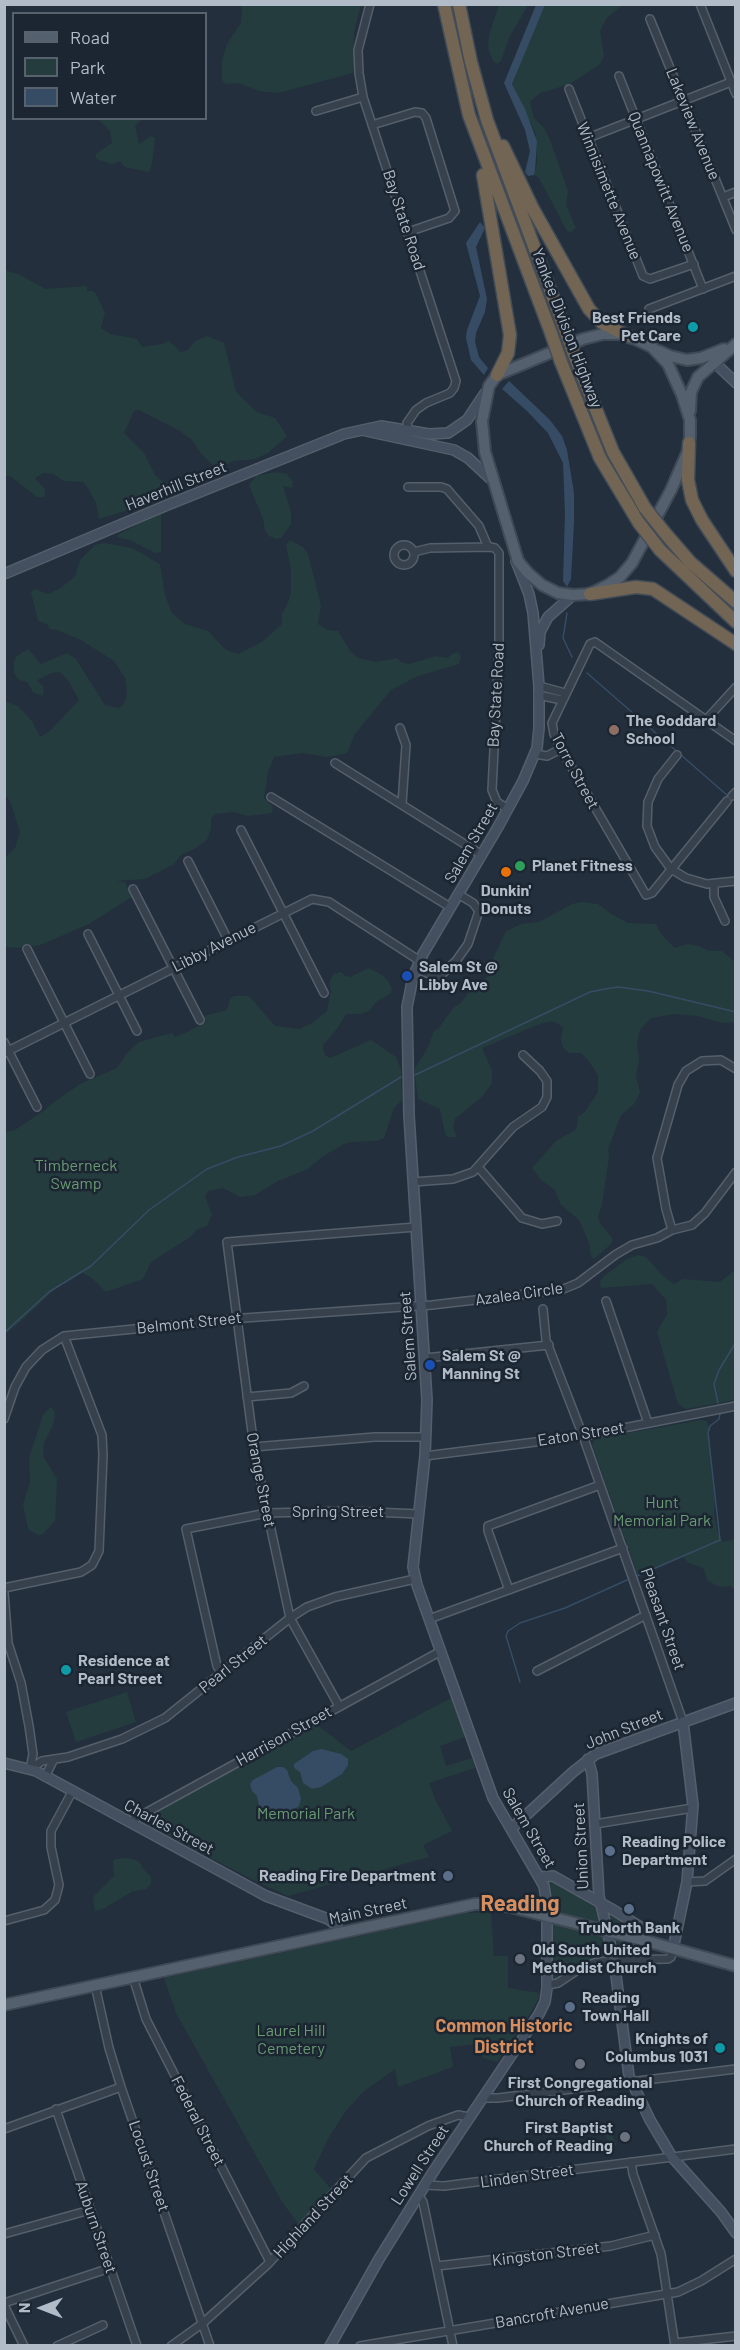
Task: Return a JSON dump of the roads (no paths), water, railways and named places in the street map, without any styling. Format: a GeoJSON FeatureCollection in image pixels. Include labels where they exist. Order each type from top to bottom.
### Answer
{"type":"FeatureCollection","features":[{"type":"Feature","properties":{"kind":"highway","name":"Yankee Division Highway"},"geometry":{"type":"LineString","coordinates":[[444,4],[469,115],[561,362],[600,458],[639,523],[660,550],[735,622]]}},
{"type":"Feature","properties":{"kind":"highway","name":"Yankee Division Highway"},"geometry":{"type":"LineString","coordinates":[[459,4],[477,88],[501,161],[613,452],[645,508],[665,533],[690,562],[735,602]]}},
{"type":"Feature","properties":{"kind":"highway"},"geometry":{"type":"LineString","coordinates":[[477,88],[525,194],[589,309],[602,323],[628,336]]}},
{"type":"Feature","properties":{"kind":"highway"},"geometry":{"type":"LineString","coordinates":[[469,115],[488,194],[509,331],[508,353],[496,375]]}},
{"type":"Feature","properties":{"kind":"highway"},"geometry":{"type":"LineString","coordinates":[[689,443],[688,480],[692,500],[702,520],[735,571]]}},
{"type":"Feature","properties":{"kind":"highway"},"geometry":{"type":"LineString","coordinates":[[590,594],[636,587],[653,590],[735,644]]}},
{"type":"Feature","properties":{"kind":"main road"},"geometry":{"type":"LineString","coordinates":[[609,334],[628,336],[670,356],[687,360],[713,354],[735,344],[699,374],[694,385],[689,443],[671,490],[632,563],[620,577],[590,594],[573,595],[554,591],[535,581],[521,565],[515,551],[485,452],[481,428],[489,386],[496,375],[590,336],[609,334]]}},
{"type":"Feature","properties":{"kind":"main road"},"geometry":{"type":"LineString","coordinates":[[651,347],[674,374],[690,420]]}},
{"type":"Feature","properties":{"kind":"main road","name":"Main Street"},"geometry":{"type":"LineString","coordinates":[[4,2006],[475,1904],[502,1905],[735,1966]]}},
{"type":"Feature","properties":{"kind":"street","name":"Bay State Road"},"geometry":{"type":"LineString","coordinates":[[370,4],[358,50],[358,73],[363,97],[456,381],[452,391],[426,403],[414,412],[407,423],[409,435]]}},
{"type":"Feature","properties":{"kind":"street"},"geometry":{"type":"LineString","coordinates":[[700,4],[735,94]]}},
{"type":"Feature","properties":{"kind":"street","name":"Lakeview Avenue"},"geometry":{"type":"LineString","coordinates":[[650,19],[735,230]]}},
{"type":"Feature","properties":{"kind":"street","name":"Quannapowitt Avenue"},"geometry":{"type":"LineString","coordinates":[[619,76],[703,289]]}},
{"type":"Feature","properties":{"kind":"street"},"geometry":{"type":"LineString","coordinates":[[588,138],[730,81]]}},
{"type":"Feature","properties":{"kind":"street","name":"Winnisimette Avenue"},"geometry":{"type":"LineString","coordinates":[[569,89],[644,277],[650,279],[694,264]]}},
{"type":"Feature","properties":{"kind":"street"},"geometry":{"type":"LineString","coordinates":[[316,111],[363,97]]}},
{"type":"Feature","properties":{"kind":"street"},"geometry":{"type":"LineString","coordinates":[[372,125],[415,112],[423,113],[426,118],[455,210],[453,216],[448,219],[408,232]]}},
{"type":"Feature","properties":{"kind":"street"},"geometry":{"type":"LineString","coordinates":[[723,197],[735,192]]}},
{"type":"Feature","properties":{"kind":"street"},"geometry":{"type":"LineString","coordinates":[[649,309],[735,276]]}},
{"type":"Feature","properties":{"kind":"street"},"geometry":{"type":"LineString","coordinates":[[718,359],[732,376]]}},
{"type":"Feature","properties":{"kind":"street","name":"Haverhill Street"},"geometry":{"type":"LineString","coordinates":[[409,435],[448,433],[460,427],[477,408],[489,386]]}},
{"type":"Feature","properties":{"kind":"street","name":"Haverhill Street"},"geometry":{"type":"LineString","coordinates":[[4,574],[176,501],[334,438],[381,426],[454,450],[462,454],[495,483]]}},
{"type":"Feature","properties":{"kind":"street"},"geometry":{"type":"LineString","coordinates":[[408,487],[447,489],[479,526],[488,547],[432,548],[414,552]]}},
{"type":"Feature","properties":{"kind":"street","name":"Bay State Road"},"geometry":{"type":"LineString","coordinates":[[488,547],[496,549],[499,556],[499,639],[492,792],[497,803],[508,809]]}},
{"type":"Feature","properties":{"kind":"street","name":"Salem Street"},"geometry":{"type":"LineString","coordinates":[[515,551],[516,564],[531,603],[538,668],[539,736],[535,754],[508,809],[418,965],[408,998],[406,1026],[413,1182],[425,1358],[426,1437],[413,1559],[415,1579],[490,1791],[541,1877],[546,1893],[548,1985],[544,2005]]}},
{"type":"Feature","properties":{"kind":"street","name":"Salem Street"},"geometry":{"type":"LineString","coordinates":[[538,668],[540,637],[544,623],[573,595]]}},
{"type":"Feature","properties":{"kind":"street","name":"Torre Street"},"geometry":{"type":"LineString","coordinates":[[671,869],[652,893],[647,895],[644,893],[561,749],[552,726],[554,717],[593,642],[705,721]]}},
{"type":"Feature","properties":{"kind":"street"},"geometry":{"type":"LineString","coordinates":[[735,687],[705,721],[735,741]]}},
{"type":"Feature","properties":{"kind":"street"},"geometry":{"type":"LineString","coordinates":[[539,691],[563,697]]}},
{"type":"Feature","properties":{"kind":"street"},"geometry":{"type":"LineString","coordinates":[[400,728],[406,745],[402,804]]}},
{"type":"Feature","properties":{"kind":"street"},"geometry":{"type":"LineString","coordinates":[[535,754],[547,756],[561,749]]}},
{"type":"Feature","properties":{"kind":"street"},"geometry":{"type":"LineString","coordinates":[[677,755],[652,790],[647,812],[651,838],[660,856],[671,869],[690,879],[714,884],[735,881]]}},
{"type":"Feature","properties":{"kind":"street"},"geometry":{"type":"LineString","coordinates":[[335,763],[482,855]]}},
{"type":"Feature","properties":{"kind":"street"},"geometry":{"type":"LineString","coordinates":[[671,869],[732,796]]}},
{"type":"Feature","properties":{"kind":"street"},"geometry":{"type":"LineString","coordinates":[[272,797],[450,907]]}},
{"type":"Feature","properties":{"kind":"street"},"geometry":{"type":"LineString","coordinates":[[241,830],[324,993]]}},
{"type":"Feature","properties":{"kind":"street"},"geometry":{"type":"LineString","coordinates":[[188,861],[228,940]]}},
{"type":"Feature","properties":{"kind":"street"},"geometry":{"type":"LineString","coordinates":[[714,884],[714,897],[725,921]]}},
{"type":"Feature","properties":{"kind":"street"},"geometry":{"type":"LineString","coordinates":[[133,889],[200,1020]]}},
{"type":"Feature","properties":{"kind":"street"},"geometry":{"type":"LineString","coordinates":[[418,965],[433,975],[440,976],[452,966],[468,944],[480,911],[473,903],[458,894]]}},
{"type":"Feature","properties":{"kind":"street","name":"Libby Avenue"},"geometry":{"type":"LineString","coordinates":[[7,1052],[307,900],[324,900],[418,965]]}},
{"type":"Feature","properties":{"kind":"street"},"geometry":{"type":"LineString","coordinates":[[88,934],[137,1031]]}},
{"type":"Feature","properties":{"kind":"street"},"geometry":{"type":"LineString","coordinates":[[27,949],[90,1074]]}},
{"type":"Feature","properties":{"kind":"street"},"geometry":{"type":"LineString","coordinates":[[4,1042],[7,1052],[37,1107]]}},
{"type":"Feature","properties":{"kind":"street"},"geometry":{"type":"LineString","coordinates":[[413,1182],[458,1178],[478,1168],[511,1129],[540,1109],[545,1101],[548,1086],[545,1077],[523,1055]]}},
{"type":"Feature","properties":{"kind":"street"},"geometry":{"type":"LineString","coordinates":[[672,1230],[666,1209],[657,1154],[678,1085],[686,1071],[701,1061],[720,1060],[735,1069]]}},
{"type":"Feature","properties":{"kind":"street"},"geometry":{"type":"LineString","coordinates":[[478,1168],[522,1218],[542,1224],[557,1221]]}},
{"type":"Feature","properties":{"kind":"street","name":"Azalea Circle"},"geometry":{"type":"LineString","coordinates":[[421,1305],[561,1290],[578,1283],[627,1247],[657,1238],[672,1230],[688,1227],[696,1222],[735,1172]]}},
{"type":"Feature","properties":{"kind":"street","name":"Orange Street"},"geometry":{"type":"LineString","coordinates":[[339,1706],[290,1618],[254,1447],[228,1242],[416,1227]]}},
{"type":"Feature","properties":{"kind":"street"},"geometry":{"type":"LineString","coordinates":[[606,1301],[648,1423]]}},
{"type":"Feature","properties":{"kind":"street","name":"Belmont Street"},"geometry":{"type":"LineString","coordinates":[[4,1419],[15,1387],[26,1367],[48,1345],[64,1336],[237,1318],[421,1305]]}},
{"type":"Feature","properties":{"kind":"street","name":"Pleasant Street"},"geometry":{"type":"LineString","coordinates":[[543,1309],[545,1334],[683,1722],[693,1808],[687,1882],[673,1948]]}},
{"type":"Feature","properties":{"kind":"street"},"geometry":{"type":"LineString","coordinates":[[30,1769],[33,1754],[29,1726],[20,1678],[8,1643],[4,1590],[81,1572],[92,1565],[99,1551],[102,1435],[64,1336]]}},
{"type":"Feature","properties":{"kind":"street"},"geometry":{"type":"LineString","coordinates":[[425,1358],[549,1345]]}},
{"type":"Feature","properties":{"kind":"street"},"geometry":{"type":"LineString","coordinates":[[247,1397],[291,1393],[304,1386]]}},
{"type":"Feature","properties":{"kind":"street","name":"Eaton Street"},"geometry":{"type":"LineString","coordinates":[[425,1456],[583,1436],[735,1406]]}},
{"type":"Feature","properties":{"kind":"street"},"geometry":{"type":"LineString","coordinates":[[254,1447],[375,1437],[426,1437]]}},
{"type":"Feature","properties":{"kind":"street"},"geometry":{"type":"LineString","coordinates":[[509,1590],[487,1528],[600,1485]]}},
{"type":"Feature","properties":{"kind":"street","name":"Spring Street"},"geometry":{"type":"LineString","coordinates":[[221,1673],[216,1666],[186,1529],[267,1513],[349,1511],[419,1514]]}},
{"type":"Feature","properties":{"kind":"street"},"geometry":{"type":"LineString","coordinates":[[429,1619],[622,1548]]}},
{"type":"Feature","properties":{"kind":"street","name":"Pearl Street"},"geometry":{"type":"LineString","coordinates":[[30,1769],[42,1761],[54,1760],[122,1739],[161,1720],[290,1618],[322,1601],[415,1579]]}},
{"type":"Feature","properties":{"kind":"street"},"geometry":{"type":"LineString","coordinates":[[537,1671],[646,1615]]}},
{"type":"Feature","properties":{"kind":"street","name":"Harrison Street"},"geometry":{"type":"LineString","coordinates":[[129,1822],[441,1651]]}},
{"type":"Feature","properties":{"kind":"street","name":"John Street"},"geometry":{"type":"LineString","coordinates":[[511,1829],[588,1759],[616,1746],[735,1703]]}},
{"type":"Feature","properties":{"kind":"street","name":"Union Street"},"geometry":{"type":"LineString","coordinates":[[588,1759],[592,1774],[600,1904],[614,1960],[631,2081],[653,2126],[672,2157],[721,2212],[735,2233]]}},
{"type":"Feature","properties":{"kind":"street"},"geometry":{"type":"LineString","coordinates":[[45,1777],[54,1760]]}},
{"type":"Feature","properties":{"kind":"street","name":"Charles Street"},"geometry":{"type":"LineString","coordinates":[[4,1763],[30,1769],[261,1893],[336,1925],[340,1932]]}},
{"type":"Feature","properties":{"kind":"street"},"geometry":{"type":"LineString","coordinates":[[4,1921],[44,1910],[55,1900],[58,1885],[51,1852],[51,1831],[72,1792]]}},
{"type":"Feature","properties":{"kind":"street"},"geometry":{"type":"LineString","coordinates":[[595,1824],[693,1808]]}},
{"type":"Feature","properties":{"kind":"street"},"geometry":{"type":"LineString","coordinates":[[687,1882],[707,1880],[735,1859]]}},
{"type":"Feature","properties":{"kind":"street"},"geometry":{"type":"LineString","coordinates":[[541,1877],[553,1876],[642,1928],[646,1933],[646,1941]]}},
{"type":"Feature","properties":{"kind":"street"},"geometry":{"type":"LineString","coordinates":[[322,1918],[323,1936]]}},
{"type":"Feature","properties":{"kind":"street"},"geometry":{"type":"LineString","coordinates":[[548,1985],[557,1983],[588,1965],[614,1960],[667,1959],[671,1956],[673,1948]]}},
{"type":"Feature","properties":{"kind":"street","name":"Federal Street"},"geometry":{"type":"LineString","coordinates":[[133,1977],[146,2019],[270,2262]]}},
{"type":"Feature","properties":{"kind":"street","name":"Locust Street"},"geometry":{"type":"LineString","coordinates":[[95,1985],[109,2048],[121,2087],[210,2346]]}},
{"type":"Feature","properties":{"kind":"street","name":"Lowell Street"},"geometry":{"type":"LineString","coordinates":[[330,2346],[418,2195],[544,2005]]}},
{"type":"Feature","properties":{"kind":"street"},"geometry":{"type":"LineString","coordinates":[[483,2098],[735,2069]]}},
{"type":"Feature","properties":{"kind":"street"},"geometry":{"type":"LineString","coordinates":[[4,2129],[121,2087]]}},
{"type":"Feature","properties":{"kind":"street","name":"Auburn Street"},"geometry":{"type":"LineString","coordinates":[[56,2109],[137,2346]]}},
{"type":"Feature","properties":{"kind":"street","name":"Highland Street"},"geometry":{"type":"LineString","coordinates":[[171,2346],[202,2323],[270,2262],[368,2157],[428,2126],[458,2115],[469,2117]]}},
{"type":"Feature","properties":{"kind":"street","name":"Linden Street"},"geometry":{"type":"LineString","coordinates":[[425,2185],[444,2187],[735,2149]]}},
{"type":"Feature","properties":{"kind":"street"},"geometry":{"type":"LineString","coordinates":[[631,2162],[633,2174],[663,2260],[675,2344],[735,2336]]}},
{"type":"Feature","properties":{"kind":"street"},"geometry":{"type":"LineString","coordinates":[[418,2195],[423,2202],[453,2346]]}},
{"type":"Feature","properties":{"kind":"street"},"geometry":{"type":"LineString","coordinates":[[4,2234],[90,2211]]}},
{"type":"Feature","properties":{"kind":"street","name":"Kingston Street"},"geometry":{"type":"LineString","coordinates":[[437,2266],[611,2246],[655,2235]]}},
{"type":"Feature","properties":{"kind":"street","name":"Bancroft Avenue"},"geometry":{"type":"LineString","coordinates":[[360,2346],[668,2294],[688,2288],[735,2259]]}},
{"type":"Feature","properties":{"kind":"street"},"geometry":{"type":"LineString","coordinates":[[24,2346],[4,2304],[110,2268]]}},
{"type":"Feature","properties":{"kind":"street"},"geometry":{"type":"LineString","coordinates":[[57,2346],[103,2325]]}},
{"type":"Feature","properties":{"kind":"water"},"geometry":{"type":"Polygon","coordinates":[[[536,5],[545,5],[512,84],[525,109],[537,141],[534,175],[528,176],[525,172],[530,151],[525,130],[504,83],[536,5]]]}},
{"type":"Feature","properties":{"kind":"water"},"geometry":{"type":"Polygon","coordinates":[[[480,222],[485,228],[476,247],[487,299],[475,342],[479,357],[488,368],[484,375],[471,360],[466,338],[480,296],[466,243],[480,222]]]}},
{"type":"Feature","properties":{"kind":"water"},"geometry":{"type":"Polygon","coordinates":[[[509,381],[550,420],[562,436],[567,450],[574,493],[574,523],[571,579],[567,587],[563,581],[565,513],[563,463],[548,433],[502,389],[509,381]]]}},
{"type":"Feature","properties":{"kind":"water"},"geometry":{"type":"Polygon","coordinates":[[[321,1749],[341,1754],[348,1759],[348,1765],[342,1774],[321,1787],[312,1789],[303,1783],[300,1772],[294,1768],[294,1764],[313,1751],[321,1749]]]}},
{"type":"Feature","properties":{"kind":"water"},"geometry":{"type":"Polygon","coordinates":[[[277,1767],[287,1770],[291,1781],[298,1788],[301,1799],[299,1806],[293,1810],[269,1813],[259,1806],[257,1796],[250,1784],[277,1767]]]}},
{"type":"Feature","properties":{"kind":"waterway"},"geometry":{"type":"LineString","coordinates":[[567,613],[563,638],[572,657]]}},
{"type":"Feature","properties":{"kind":"waterway"},"geometry":{"type":"LineString","coordinates":[[587,673],[728,796]]}},
{"type":"Feature","properties":{"kind":"waterway"},"geometry":{"type":"LineString","coordinates":[[415,1075],[590,992],[605,989],[618,987],[648,991],[736,1012]]}},
{"type":"Feature","properties":{"kind":"waterway"},"geometry":{"type":"LineString","coordinates":[[4,1333],[49,1292],[91,1266],[149,1210],[207,1169],[238,1157],[281,1146],[313,1131],[401,1077]]}},
{"type":"Feature","properties":{"kind":"waterway"},"geometry":{"type":"LineString","coordinates":[[718,1403],[714,1384],[719,1370],[736,1342]]}},
{"type":"Feature","properties":{"kind":"waterway"},"geometry":{"type":"LineString","coordinates":[[637,1576],[720,1540],[708,1433],[710,1426],[719,1419],[720,1414]]}},
{"type":"Feature","properties":{"kind":"waterway"},"geometry":{"type":"LineString","coordinates":[[520,1682],[506,1636],[508,1631],[520,1623],[565,1608],[627,1580]]}},
{"type":"Feature","properties":{"kind":"place","name":"Best Friends Pet Care"},"geometry":{"type":"Point","coordinates":[693,327]}},
{"type":"Feature","properties":{"kind":"place","name":"The Goddard School"},"geometry":{"type":"Point","coordinates":[614,730]}},
{"type":"Feature","properties":{"kind":"place","name":"Planet Fitness"},"geometry":{"type":"Point","coordinates":[520,866]}},
{"type":"Feature","properties":{"kind":"place","name":"Dunkin' Donuts"},"geometry":{"type":"Point","coordinates":[506,872]}},
{"type":"Feature","properties":{"kind":"place","name":"Salem St @ Libby Ave"},"geometry":{"type":"Point","coordinates":[407,976]}},
{"type":"Feature","properties":{"kind":"place","name":"Salem St @ Manning St"},"geometry":{"type":"Point","coordinates":[430,1365]}},
{"type":"Feature","properties":{"kind":"place","name":"Residence at Pearl Street"},"geometry":{"type":"Point","coordinates":[66,1670]}},
{"type":"Feature","properties":{"kind":"place","name":"Reading Police Department"},"geometry":{"type":"Point","coordinates":[610,1851]}},
{"type":"Feature","properties":{"kind":"place","name":"Reading Fire Department"},"geometry":{"type":"Point","coordinates":[448,1876]}},
{"type":"Feature","properties":{"kind":"place","name":"TruNorth Bank"},"geometry":{"type":"Point","coordinates":[629,1909]}},
{"type":"Feature","properties":{"kind":"place","name":"Old South United Methodist Church"},"geometry":{"type":"Point","coordinates":[520,1959]}},
{"type":"Feature","properties":{"kind":"place","name":"Reading Town Hall"},"geometry":{"type":"Point","coordinates":[570,2007]}},
{"type":"Feature","properties":{"kind":"place","name":"Knights of Columbus 1031"},"geometry":{"type":"Point","coordinates":[720,2048]}},
{"type":"Feature","properties":{"kind":"place","name":"First Congregational Church of Reading"},"geometry":{"type":"Point","coordinates":[580,2064]}},
{"type":"Feature","properties":{"kind":"place","name":"First Baptist Church of Reading"},"geometry":{"type":"Point","coordinates":[625,2137]}},
{"type":"Feature","properties":{"kind":"district","name":"Reading"},"geometry":{"type":"Point","coordinates":[520,1904]}},
{"type":"Feature","properties":{"kind":"district","name":"Common Historic District"},"geometry":{"type":"Point","coordinates":[504,2036]}},
{"type":"Feature","properties":{"kind":"park label","name":"Timberneck Swamp"},"geometry":{"type":"Point","coordinates":[76,1175]}},
{"type":"Feature","properties":{"kind":"park label","name":"Hunt Memorial Park"},"geometry":{"type":"Point","coordinates":[662,1512]}},
{"type":"Feature","properties":{"kind":"park label","name":"Memorial Park"},"geometry":{"type":"Point","coordinates":[306,1814]}},
{"type":"Feature","properties":{"kind":"park label","name":"Laurel Hill Cemetery"},"geometry":{"type":"Point","coordinates":[291,2040]}}]}
